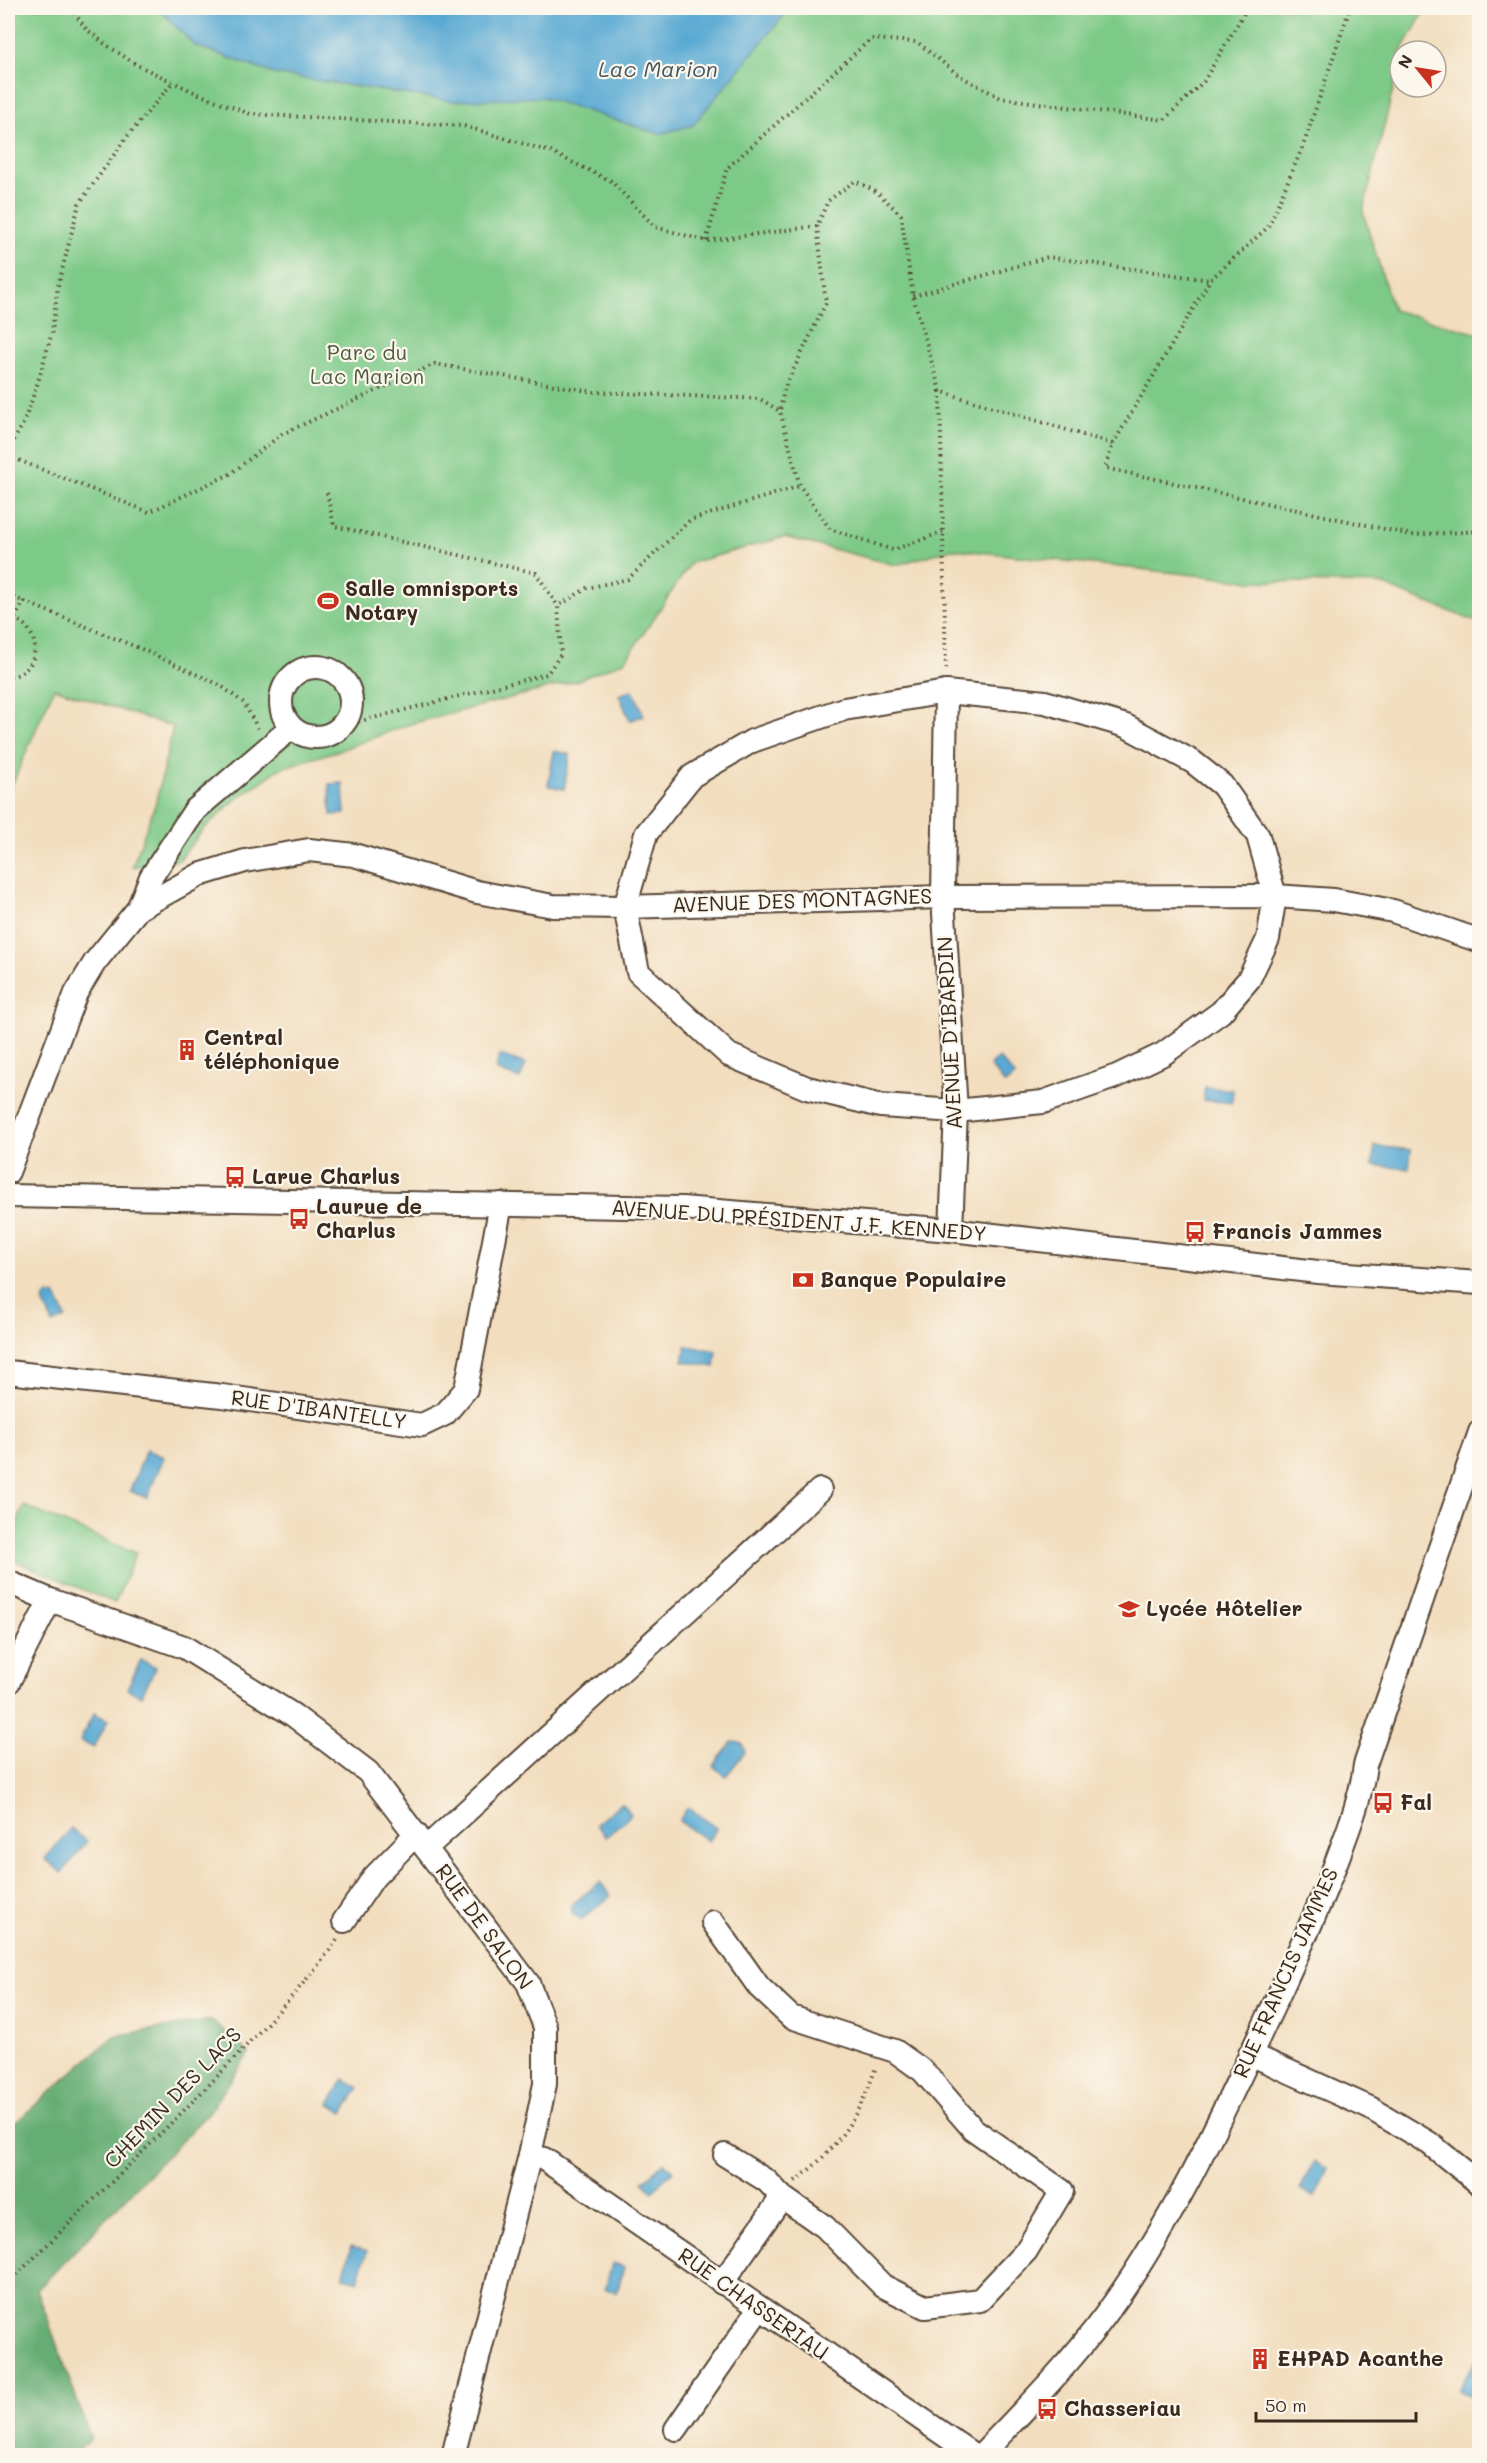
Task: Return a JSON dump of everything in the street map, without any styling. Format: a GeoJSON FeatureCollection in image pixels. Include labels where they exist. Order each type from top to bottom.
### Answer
{"type":"FeatureCollection","features":[{"type":"Feature","properties":{"kind":"street"},"geometry":{"type":"LineString","coordinates":[[317,667],[339,676],[346,685],[350,706],[341,726],[322,737],[300,734],[291,728],[284,718],[281,706],[286,683],[295,674],[317,667]]}},
{"type":"Feature","properties":{"kind":"street"},"geometry":{"type":"LineString","coordinates":[[946,692],[1045,702],[1126,726],[1193,762],[1222,786],[1258,836],[1275,896],[1268,939],[1249,979],[1221,1012],[1163,1054],[1117,1076],[1042,1102],[956,1111],[881,1106],[818,1091],[729,1055],[638,972],[625,907],[646,834],[692,776],[752,741],[844,709],[946,692]]}},
{"type":"Feature","properties":{"kind":"street","name":"AVENUE D'IBARDIN"},"geometry":{"type":"LineString","coordinates":[[946,692],[943,897],[956,1111],[951,1230]]}},
{"type":"Feature","properties":{"kind":"street"},"geometry":{"type":"LineString","coordinates":[[8,1172],[76,993],[95,962],[138,909],[152,877],[195,810],[291,728]]}},
{"type":"Feature","properties":{"kind":"street","name":"AVENUE DES MONTAGNES"},"geometry":{"type":"LineString","coordinates":[[138,909],[199,875],[245,861],[309,850],[354,855],[477,891],[553,906],[625,907],[943,897],[1275,896],[1334,900],[1393,911],[1479,941]]}},
{"type":"Feature","properties":{"kind":"street","name":"AVENUE DU PRÉSIDENT J.F. KENNEDY"},"geometry":{"type":"LineString","coordinates":[[8,1196],[682,1208],[951,1230],[1318,1272],[1479,1283]]}},
{"type":"Feature","properties":{"kind":"street","name":"RUE D'IBANTELLY"},"geometry":{"type":"LineString","coordinates":[[8,1372],[222,1396],[422,1425],[445,1414],[466,1389],[501,1204]]}},
{"type":"Feature","properties":{"kind":"street","name":"RUE FRANCIS JAMMES"},"geometry":{"type":"LineString","coordinates":[[980,2456],[1063,2368],[1129,2282],[1182,2193],[1250,2054],[1319,1909],[1362,1792],[1365,1765],[1479,1432]]}},
{"type":"Feature","properties":{"kind":"street"},"geometry":{"type":"LineString","coordinates":[[1362,1792],[1376,1769],[1479,1474]]}},
{"type":"Feature","properties":{"kind":"street"},"geometry":{"type":"LineString","coordinates":[[344,1921],[374,1876],[421,1841],[820,1490]]}},
{"type":"Feature","properties":{"kind":"street","name":"RUE DE SALON"},"geometry":{"type":"LineString","coordinates":[[8,1582],[50,1600],[184,1647],[293,1714],[368,1772],[528,1983],[545,2026],[545,2084],[530,2155],[453,2456]]}},
{"type":"Feature","properties":{"kind":"street"},"geometry":{"type":"LineString","coordinates":[[8,1683],[50,1600]]}},
{"type":"Feature","properties":{"kind":"street"},"geometry":{"type":"LineString","coordinates":[[713,1922],[759,1987],[791,2017],[895,2051],[923,2071],[973,2130],[1062,2191],[1026,2251],[980,2300],[925,2307],[883,2286],[825,2227],[782,2197],[767,2181],[725,2155]]}},
{"type":"Feature","properties":{"kind":"street"},"geometry":{"type":"LineString","coordinates":[[1250,2054],[1370,2108],[1429,2143],[1479,2184]]}},
{"type":"Feature","properties":{"kind":"street","name":"RUE CHASSERIAU"},"geometry":{"type":"LineString","coordinates":[[530,2155],[544,2159],[975,2456]]}},
{"type":"Feature","properties":{"kind":"street"},"geometry":{"type":"LineString","coordinates":[[722,2283],[782,2197]]}},
{"type":"Feature","properties":{"kind":"street"},"geometry":{"type":"LineString","coordinates":[[676,2429],[759,2309]]}},
{"type":"Feature","properties":{"kind":"path"},"geometry":{"type":"LineString","coordinates":[[71,8],[86,29],[137,64],[196,93],[250,114],[464,126],[551,152],[611,181],[655,227],[706,241],[817,226]]}},
{"type":"Feature","properties":{"kind":"path"},"geometry":{"type":"LineString","coordinates":[[706,241],[727,168],[871,39],[916,42],[960,76],[1001,98],[1164,120],[1204,81],[1247,8]]}},
{"type":"Feature","properties":{"kind":"path"},"geometry":{"type":"LineString","coordinates":[[1350,8],[1303,146],[1268,227],[1210,280],[1113,444],[1105,468],[1412,534],[1479,531]]}},
{"type":"Feature","properties":{"kind":"path"},"geometry":{"type":"LineString","coordinates":[[8,451],[24,422],[38,382],[52,332],[58,286],[79,204],[126,138],[173,82]]}},
{"type":"Feature","properties":{"kind":"path"},"geometry":{"type":"LineString","coordinates":[[943,532],[893,550],[830,530],[800,486],[780,411],[784,388],[826,303],[817,226],[828,201],[855,181],[877,192],[901,215],[913,296],[940,391],[943,532],[946,692]]}},
{"type":"Feature","properties":{"kind":"path"},"geometry":{"type":"LineString","coordinates":[[913,296],[1048,257],[1210,280]]}},
{"type":"Feature","properties":{"kind":"path"},"geometry":{"type":"LineString","coordinates":[[8,456],[149,512],[230,474],[282,434],[435,364],[593,392],[760,399],[780,411]]}},
{"type":"Feature","properties":{"kind":"path"},"geometry":{"type":"LineString","coordinates":[[940,391],[1113,444]]}},
{"type":"Feature","properties":{"kind":"path"},"geometry":{"type":"LineString","coordinates":[[558,606],[587,588],[628,579],[690,520],[800,486]]}},
{"type":"Feature","properties":{"kind":"path"},"geometry":{"type":"LineString","coordinates":[[327,493],[334,526],[536,573],[558,606],[561,654],[548,674],[341,726]]}},
{"type":"Feature","properties":{"kind":"path"},"geometry":{"type":"LineString","coordinates":[[8,595],[146,651],[220,685],[244,703],[269,748]]}},
{"type":"Feature","properties":{"kind":"path"},"geometry":{"type":"LineString","coordinates":[[15,618],[24,601]]}},
{"type":"Feature","properties":{"kind":"path"},"geometry":{"type":"LineString","coordinates":[[8,617],[15,618],[26,625],[33,636],[35,649],[32,661],[23,671],[8,677]]}},
{"type":"Feature","properties":{"kind":"path"},"geometry":{"type":"LineString","coordinates":[[8,718],[13,728],[14,738],[8,756]]}},
{"type":"Feature","properties":{"kind":"path","name":"CHEMIN DES LACS"},"geometry":{"type":"LineString","coordinates":[[8,2283],[180,2116],[282,2007],[320,1964],[338,1938],[344,1921]]}},
{"type":"Feature","properties":{"kind":"path"},"geometry":{"type":"LineString","coordinates":[[782,2197],[789,2185],[819,2164],[847,2129],[868,2093],[883,2047]]}},
{"type":"Feature","properties":{"kind":"green space","name":"Parc du Lac Marion"},"geometry":{"type":"Polygon","coordinates":[[[8,8],[1426,8],[1409,39],[1388,39],[1388,99],[1391,99],[1363,212],[1393,310],[1479,334],[1479,623],[1380,584],[1251,581],[952,549],[896,565],[784,537],[691,563],[625,661],[576,681],[410,724],[343,749],[281,768],[236,799],[203,830],[179,860],[132,867],[156,802],[173,727],[54,688],[8,794],[8,8]]]}},
{"type":"Feature","properties":{"kind":"green space"},"geometry":{"type":"Polygon","coordinates":[[[24,1506],[136,1553],[115,1603],[8,1558],[8,1546],[24,1506]]]}},
{"type":"Feature","properties":{"kind":"green space"},"geometry":{"type":"Polygon","coordinates":[[[212,2020],[249,2053],[210,2111],[37,2290],[91,2439],[74,2455],[8,2455],[8,2129],[114,2036],[212,2020]]]}},
{"type":"Feature","properties":{"kind":"water","name":"Lac Marion"},"geometry":{"type":"Polygon","coordinates":[[[158,8],[790,8],[693,125],[659,134],[543,97],[452,101],[274,74],[194,45],[158,8]]]}},
{"type":"Feature","properties":{"kind":"water"},"geometry":{"type":"Polygon","coordinates":[[[633,690],[644,715],[630,721],[619,695],[633,690]]]}},
{"type":"Feature","properties":{"kind":"water"},"geometry":{"type":"Polygon","coordinates":[[[554,751],[570,754],[564,789],[548,786],[554,751]]]}},
{"type":"Feature","properties":{"kind":"water"},"geometry":{"type":"Polygon","coordinates":[[[343,783],[345,814],[331,815],[329,784],[343,783]]]}},
{"type":"Feature","properties":{"kind":"water"},"geometry":{"type":"Polygon","coordinates":[[[500,1055],[526,1064],[520,1079],[495,1070],[500,1055]]]}},
{"type":"Feature","properties":{"kind":"water"},"geometry":{"type":"Polygon","coordinates":[[[999,1058],[1015,1076],[1005,1084],[990,1066],[999,1058]]]}},
{"type":"Feature","properties":{"kind":"water"},"geometry":{"type":"Polygon","coordinates":[[[1205,1087],[1233,1090],[1232,1103],[1203,1100],[1205,1087]]]}},
{"type":"Feature","properties":{"kind":"water"},"geometry":{"type":"Polygon","coordinates":[[[1375,1146],[1411,1150],[1409,1169],[1372,1165],[1375,1146]]]}},
{"type":"Feature","properties":{"kind":"water"},"geometry":{"type":"Polygon","coordinates":[[[48,1294],[56,1296],[66,1318],[53,1324],[43,1301],[48,1294]]]}},
{"type":"Feature","properties":{"kind":"water"},"geometry":{"type":"Polygon","coordinates":[[[686,1346],[717,1351],[715,1367],[683,1361],[686,1346]]]}},
{"type":"Feature","properties":{"kind":"water"},"geometry":{"type":"Polygon","coordinates":[[[146,1450],[164,1457],[147,1498],[130,1491],[146,1450]]]}},
{"type":"Feature","properties":{"kind":"water"},"geometry":{"type":"Polygon","coordinates":[[[141,1660],[156,1667],[141,1696],[127,1689],[141,1660]]]}},
{"type":"Feature","properties":{"kind":"water"},"geometry":{"type":"Polygon","coordinates":[[[94,1713],[108,1720],[94,1748],[80,1741],[94,1713]]]}},
{"type":"Feature","properties":{"kind":"water"},"geometry":{"type":"Polygon","coordinates":[[[732,1742],[742,1743],[745,1752],[726,1776],[713,1766],[732,1742]]]}},
{"type":"Feature","properties":{"kind":"water"},"geometry":{"type":"Polygon","coordinates":[[[621,1803],[631,1815],[606,1837],[596,1824],[621,1803]]]}},
{"type":"Feature","properties":{"kind":"water"},"geometry":{"type":"Polygon","coordinates":[[[688,1807],[717,1828],[708,1841],[679,1821],[688,1807]]]}},
{"type":"Feature","properties":{"kind":"water"},"geometry":{"type":"Polygon","coordinates":[[[71,1828],[87,1841],[62,1873],[45,1859],[71,1828]]]}},
{"type":"Feature","properties":{"kind":"water"},"geometry":{"type":"Polygon","coordinates":[[[600,1882],[611,1896],[582,1919],[573,1915],[571,1905],[600,1882]]]}},
{"type":"Feature","properties":{"kind":"water"},"geometry":{"type":"Polygon","coordinates":[[[344,2079],[359,2088],[343,2113],[329,2104],[344,2079]]]}},
{"type":"Feature","properties":{"kind":"water"},"geometry":{"type":"Polygon","coordinates":[[[1314,2161],[1328,2168],[1315,2197],[1300,2190],[1314,2161]]]}},
{"type":"Feature","properties":{"kind":"water"},"geometry":{"type":"Polygon","coordinates":[[[664,2162],[673,2171],[652,2191],[643,2182],[664,2162]]]}},
{"type":"Feature","properties":{"kind":"water"},"geometry":{"type":"Polygon","coordinates":[[[351,2246],[367,2251],[358,2281],[343,2277],[351,2246]]]}},
{"type":"Feature","properties":{"kind":"water"},"geometry":{"type":"Polygon","coordinates":[[[612,2264],[624,2267],[617,2292],[605,2289],[612,2264]]]}},
{"type":"Feature","properties":{"kind":"water"},"geometry":{"type":"Polygon","coordinates":[[[1475,2362],[1479,2362],[1479,2386],[1472,2398],[1458,2390],[1475,2362]]]}},
{"type":"Feature","properties":{"kind":"place","name":"Salle omnisports Notary"},"geometry":{"type":"Point","coordinates":[328,601]}},
{"type":"Feature","properties":{"kind":"place","name":"Central téléphonique"},"geometry":{"type":"Point","coordinates":[187,1050]}},
{"type":"Feature","properties":{"kind":"place","name":"Larue Charlus"},"geometry":{"type":"Point","coordinates":[235,1177]}},
{"type":"Feature","properties":{"kind":"place","name":"Laurue de Charlus"},"geometry":{"type":"Point","coordinates":[299,1219]}},
{"type":"Feature","properties":{"kind":"place","name":"Francis Jammes"},"geometry":{"type":"Point","coordinates":[1195,1232]}},
{"type":"Feature","properties":{"kind":"place","name":"Banque Populaire"},"geometry":{"type":"Point","coordinates":[803,1280]}},
{"type":"Feature","properties":{"kind":"place","name":"Lycée Hôtelier"},"geometry":{"type":"Point","coordinates":[1129,1609]}},
{"type":"Feature","properties":{"kind":"place","name":"Fal"},"geometry":{"type":"Point","coordinates":[1383,1803]}},
{"type":"Feature","properties":{"kind":"place","name":"EHPAD Acanthe"},"geometry":{"type":"Point","coordinates":[1260,2359]}},
{"type":"Feature","properties":{"kind":"place","name":"Chasseriau"},"geometry":{"type":"Point","coordinates":[1047,2409]}}]}
